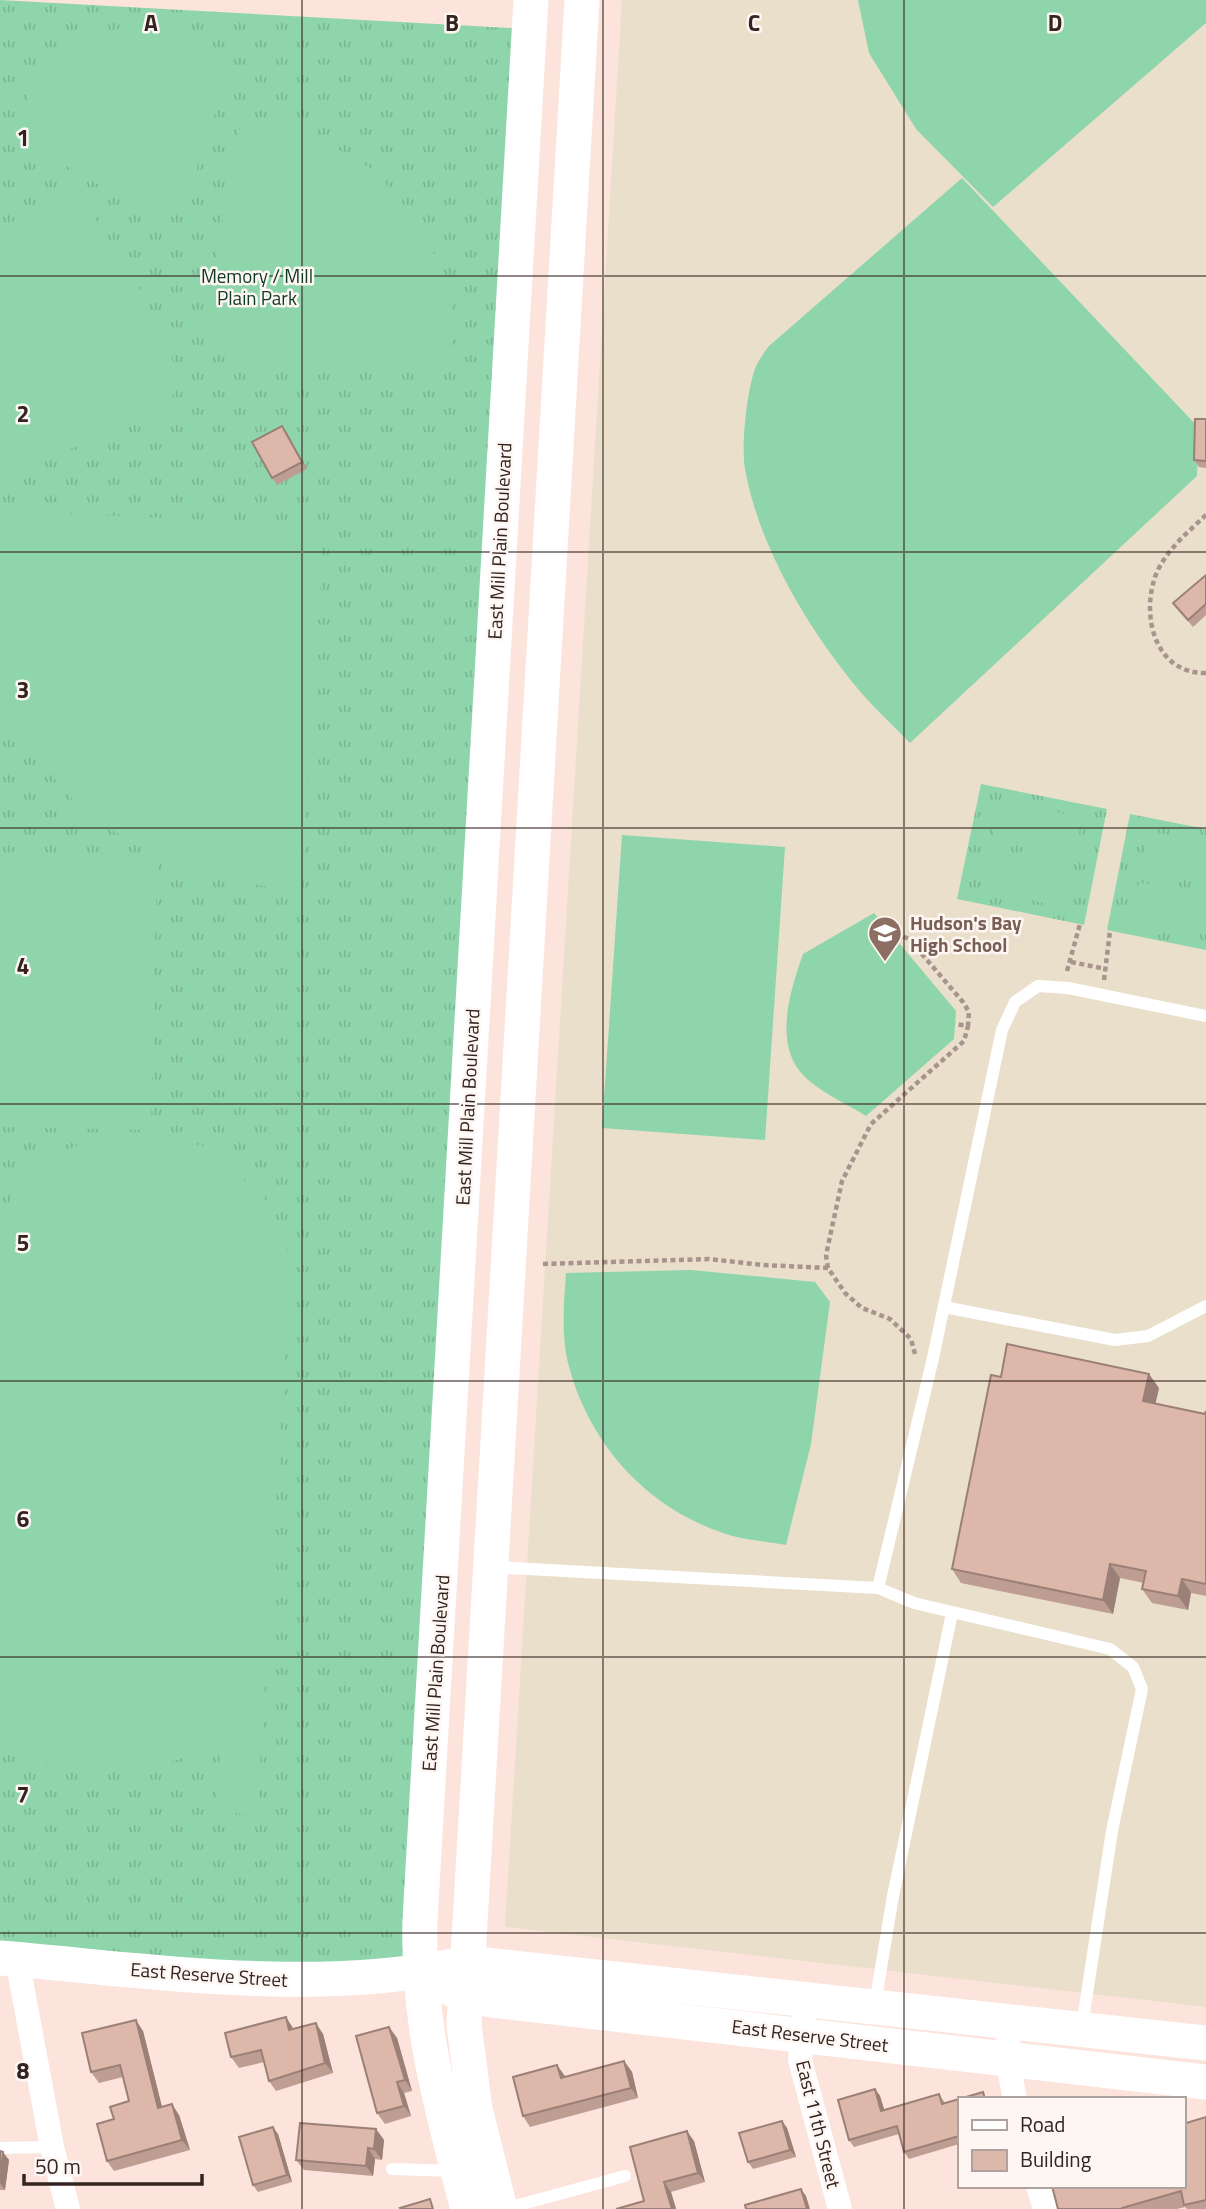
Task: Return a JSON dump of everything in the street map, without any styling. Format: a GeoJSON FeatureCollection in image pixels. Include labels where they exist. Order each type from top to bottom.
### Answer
{"type":"FeatureCollection","features":[{"type":"Feature","properties":{"kind":"main road","name":"East Mill Plain Boulevard"},"geometry":{"type":"LineString","coordinates":[[468,2209],[429,2055],[418,1973],[531,0]]}},
{"type":"Feature","properties":{"kind":"main road"},"geometry":{"type":"LineString","coordinates":[[502,2209],[471,2081],[464,2025],[582,0]]}},
{"type":"Feature","properties":{"kind":"main road","name":"East Reserve Street"},"geometry":{"type":"LineString","coordinates":[[8,1958],[302,1981],[418,1973],[803,2034],[1206,2082]]}},
{"type":"Feature","properties":{"kind":"main road","name":"East Reserve Street"},"geometry":{"type":"LineString","coordinates":[[467,1979],[807,1998],[1206,2043]]}},
{"type":"Feature","properties":{"kind":"street"},"geometry":{"type":"LineString","coordinates":[[8,1958],[68,2209]]}},
{"type":"Feature","properties":{"kind":"street","name":"East 11th Street"},"geometry":{"type":"LineString","coordinates":[[807,1998],[800,2060],[840,2209]]}},
{"type":"Feature","properties":{"kind":"street"},"geometry":{"type":"LineString","coordinates":[[1010,2020],[1007,2058],[1015,2097]]}},
{"type":"Feature","properties":{"kind":"street"},"geometry":{"type":"LineString","coordinates":[[1039,2188],[1045,2209]]}},
{"type":"Feature","properties":{"kind":"lane"},"geometry":{"type":"LineString","coordinates":[[878,1588],[933,1358],[1002,1030],[1015,1002],[1038,986],[1101,995],[1206,1016]]}},
{"type":"Feature","properties":{"kind":"lane"},"geometry":{"type":"LineString","coordinates":[[944,1307],[1115,1340],[1147,1336],[1206,1306]]}},
{"type":"Feature","properties":{"kind":"lane"},"geometry":{"type":"LineString","coordinates":[[492,1567],[878,1588],[914,1603],[952,1613],[1110,1649],[1133,1667],[1142,1689],[1112,1830],[1081,2029]]}},
{"type":"Feature","properties":{"kind":"lane"},"geometry":{"type":"LineString","coordinates":[[875,2005],[893,1896],[952,1613]]}},
{"type":"Feature","properties":{"kind":"lane"},"geometry":{"type":"LineString","coordinates":[[0,2148],[52,2147]]}},
{"type":"Feature","properties":{"kind":"lane"},"geometry":{"type":"LineString","coordinates":[[392,2169],[430,2172],[458,2170]]}},
{"type":"Feature","properties":{"kind":"lane"},"geometry":{"type":"LineString","coordinates":[[502,2209],[625,2176]]}},
{"type":"Feature","properties":{"kind":"path"},"geometry":{"type":"LineString","coordinates":[[1206,515],[1179,541],[1155,577],[1151,623],[1160,649],[1171,664],[1192,673],[1206,673]]}},
{"type":"Feature","properties":{"kind":"path"},"geometry":{"type":"LineString","coordinates":[[1060,988],[1071,962],[1080,924]]}},
{"type":"Feature","properties":{"kind":"path"},"geometry":{"type":"LineString","coordinates":[[1101,995],[1110,931]]}},
{"type":"Feature","properties":{"kind":"path"},"geometry":{"type":"LineString","coordinates":[[897,941],[902,936],[909,939],[964,1002],[969,1012],[968,1026],[964,1041],[871,1124],[842,1181],[826,1255],[828,1268],[845,1293],[862,1308],[890,1319],[911,1339],[914,1354],[933,1358]]}},
{"type":"Feature","properties":{"kind":"path"},"geometry":{"type":"LineString","coordinates":[[1071,962],[1106,969]]}},
{"type":"Feature","properties":{"kind":"path"},"geometry":{"type":"LineString","coordinates":[[955,1024],[968,1026]]}},
{"type":"Feature","properties":{"kind":"path"},"geometry":{"type":"LineString","coordinates":[[542,1264],[709,1259],[828,1268]]}},
{"type":"Feature","properties":{"kind":"shaded area","name":"Hudson's Bay High School"},"geometry":{"type":"Polygon","coordinates":[[[622,0],[1206,0],[1206,2007],[505,1927],[622,0]]]}},
{"type":"Feature","properties":{"kind":"green space","name":"Memory / Mill Plain Park"},"geometry":{"type":"Polygon","coordinates":[[[0,0],[529,29],[408,1954],[378,1977],[0,1957],[0,0]]]}},
{"type":"Feature","properties":{"kind":"green space"},"geometry":{"type":"Polygon","coordinates":[[[858,0],[1206,0],[1206,23],[993,207],[916,129],[869,53],[858,0]]]}},
{"type":"Feature","properties":{"kind":"green space"},"geometry":{"type":"Polygon","coordinates":[[[179,24],[232,61],[186,201],[151,214],[15,137],[37,67],[80,37],[131,26],[179,24]]]}},
{"type":"Feature","properties":{"kind":"green space"},"geometry":{"type":"Polygon","coordinates":[[[241,120],[312,134],[375,171],[423,227],[450,295],[454,368],[232,367],[204,321],[241,120]]]}},
{"type":"Feature","properties":{"kind":"green space"},"geometry":{"type":"Polygon","coordinates":[[[962,178],[1199,428],[1197,476],[910,743],[839,666],[788,586],[762,528],[752,498],[744,459],[746,418],[755,369],[769,346],[962,178]]]}},
{"type":"Feature","properties":{"kind":"green space"},"geometry":{"type":"Polygon","coordinates":[[[72,182],[146,300],[180,377],[166,412],[0,476],[0,237],[11,223],[72,182]]]}},
{"type":"Feature","properties":{"kind":"green space"},"geometry":{"type":"Polygon","coordinates":[[[0,511],[308,524],[323,543],[301,892],[189,873],[88,817],[12,730],[0,703],[0,511]]]}},
{"type":"Feature","properties":{"kind":"green space"},"geometry":{"type":"Polygon","coordinates":[[[981,784],[1107,809],[1084,925],[957,899],[981,784]]]}},
{"type":"Feature","properties":{"kind":"green space"},"geometry":{"type":"Polygon","coordinates":[[[1000,801],[1082,817],[1075,856],[992,839],[1000,801]]]}},
{"type":"Feature","properties":{"kind":"green space"},"geometry":{"type":"Polygon","coordinates":[[[1130,814],[1206,829],[1206,950],[1107,930],[1130,814]]]}},
{"type":"Feature","properties":{"kind":"green space"},"geometry":{"type":"Polygon","coordinates":[[[1149,831],[1206,842],[1206,882],[1142,869],[1149,831]]]}},
{"type":"Feature","properties":{"kind":"green space"},"geometry":{"type":"Polygon","coordinates":[[[622,835],[785,847],[765,1140],[602,1128],[622,835]]]}},
{"type":"Feature","properties":{"kind":"green space"},"geometry":{"type":"Polygon","coordinates":[[[989,852],[1072,868],[1065,907],[982,890],[989,852]]]}},
{"type":"Feature","properties":{"kind":"green space"},"geometry":{"type":"Polygon","coordinates":[[[0,859],[157,863],[151,1130],[0,1127],[0,859]]]}},
{"type":"Feature","properties":{"kind":"green space"},"geometry":{"type":"Polygon","coordinates":[[[1139,882],[1206,895],[1206,935],[1131,921],[1139,882]]]}},
{"type":"Feature","properties":{"kind":"green space"},"geometry":{"type":"Polygon","coordinates":[[[874,913],[956,1011],[954,1039],[866,1116],[819,1089],[806,1078],[789,1051],[787,1018],[793,985],[803,954],[874,913]]]}},
{"type":"Feature","properties":{"kind":"green space"},"geometry":{"type":"Polygon","coordinates":[[[106,1135],[204,1146],[264,1197],[291,1260],[257,1815],[217,1812],[220,1746],[134,1774],[49,1763],[11,1739],[0,1720],[0,1222],[17,1185],[47,1157],[106,1135]]]}},
{"type":"Feature","properties":{"kind":"green space"},"geometry":{"type":"Polygon","coordinates":[[[691,1270],[815,1282],[830,1302],[811,1444],[786,1545],[723,1533],[669,1507],[645,1489],[605,1445],[577,1392],[564,1341],[566,1273],[691,1270]]]}},
{"type":"Feature","properties":{"kind":"building"},"geometry":{"type":"Polygon","coordinates":[[[1195,419],[1206,419],[1206,461],[1194,460],[1195,419]]]}},
{"type":"Feature","properties":{"kind":"building"},"geometry":{"type":"Polygon","coordinates":[[[282,426],[302,462],[272,478],[252,442],[282,426]]]}},
{"type":"Feature","properties":{"kind":"building"},"geometry":{"type":"Polygon","coordinates":[[[1206,575],[1206,604],[1188,620],[1173,603],[1206,575]]]}},
{"type":"Feature","properties":{"kind":"building"},"geometry":{"type":"Polygon","coordinates":[[[1007,1344],[1149,1374],[1143,1401],[1205,1414],[1206,1411],[1206,1584],[1182,1579],[1178,1596],[1142,1589],[1146,1571],[1110,1564],[1103,1600],[952,1569],[991,1375],[1001,1377],[1007,1344]]]}},
{"type":"Feature","properties":{"kind":"building"},"geometry":{"type":"Polygon","coordinates":[[[286,2017],[289,2030],[316,2023],[325,2063],[269,2081],[261,2050],[231,2057],[225,2033],[286,2017]]]}},
{"type":"Feature","properties":{"kind":"building"},"geometry":{"type":"Polygon","coordinates":[[[136,2020],[158,2108],[172,2104],[182,2140],[107,2161],[97,2124],[114,2119],[110,2107],[129,2101],[120,2065],[91,2072],[82,2033],[136,2020]]]}},
{"type":"Feature","properties":{"kind":"building"},"geometry":{"type":"Polygon","coordinates":[[[389,2027],[405,2080],[397,2082],[404,2106],[377,2113],[356,2036],[389,2027]]]}},
{"type":"Feature","properties":{"kind":"building"},"geometry":{"type":"Polygon","coordinates":[[[624,2061],[631,2088],[523,2116],[513,2077],[557,2065],[561,2078],[624,2061]]]}},
{"type":"Feature","properties":{"kind":"building"},"geometry":{"type":"Polygon","coordinates":[[[875,2089],[881,2111],[939,2094],[942,2104],[958,2099],[958,2136],[904,2152],[897,2126],[849,2140],[838,2100],[875,2089]]]}},
{"type":"Feature","properties":{"kind":"building"},"geometry":{"type":"Polygon","coordinates":[[[983,2092],[984,2097],[966,2097],[983,2092]]]}},
{"type":"Feature","properties":{"kind":"building"},"geometry":{"type":"Polygon","coordinates":[[[1206,2117],[1206,2200],[1184,2205],[1181,2191],[1122,2209],[1058,2209],[1053,2188],[1185,2188],[1185,2123],[1206,2117]]]}},
{"type":"Feature","properties":{"kind":"building"},"geometry":{"type":"Polygon","coordinates":[[[782,2121],[790,2150],[748,2162],[739,2133],[782,2121]]]}},
{"type":"Feature","properties":{"kind":"building"},"geometry":{"type":"Polygon","coordinates":[[[300,2123],[376,2129],[374,2149],[368,2148],[366,2166],[296,2160],[300,2123]]]}},
{"type":"Feature","properties":{"kind":"building"},"geometry":{"type":"Polygon","coordinates":[[[273,2127],[287,2175],[253,2185],[239,2137],[273,2127]]]}},
{"type":"Feature","properties":{"kind":"building"},"geometry":{"type":"Polygon","coordinates":[[[687,2131],[698,2173],[664,2182],[672,2209],[616,2209],[644,2201],[630,2147],[687,2131]]]}},
{"type":"Feature","properties":{"kind":"building"},"geometry":{"type":"Polygon","coordinates":[[[0,2151],[3,2152],[0,2179],[0,2151]]]}},
{"type":"Feature","properties":{"kind":"building"},"geometry":{"type":"Polygon","coordinates":[[[801,2189],[807,2209],[746,2209],[745,2205],[801,2189]]]}},
{"type":"Feature","properties":{"kind":"building"},"geometry":{"type":"Polygon","coordinates":[[[430,2199],[433,2209],[400,2208],[430,2199]]]}},
{"type":"Feature","properties":{"kind":"place","name":"Hudson's Bay High School"},"geometry":{"type":"Point","coordinates":[885,963]}}]}
